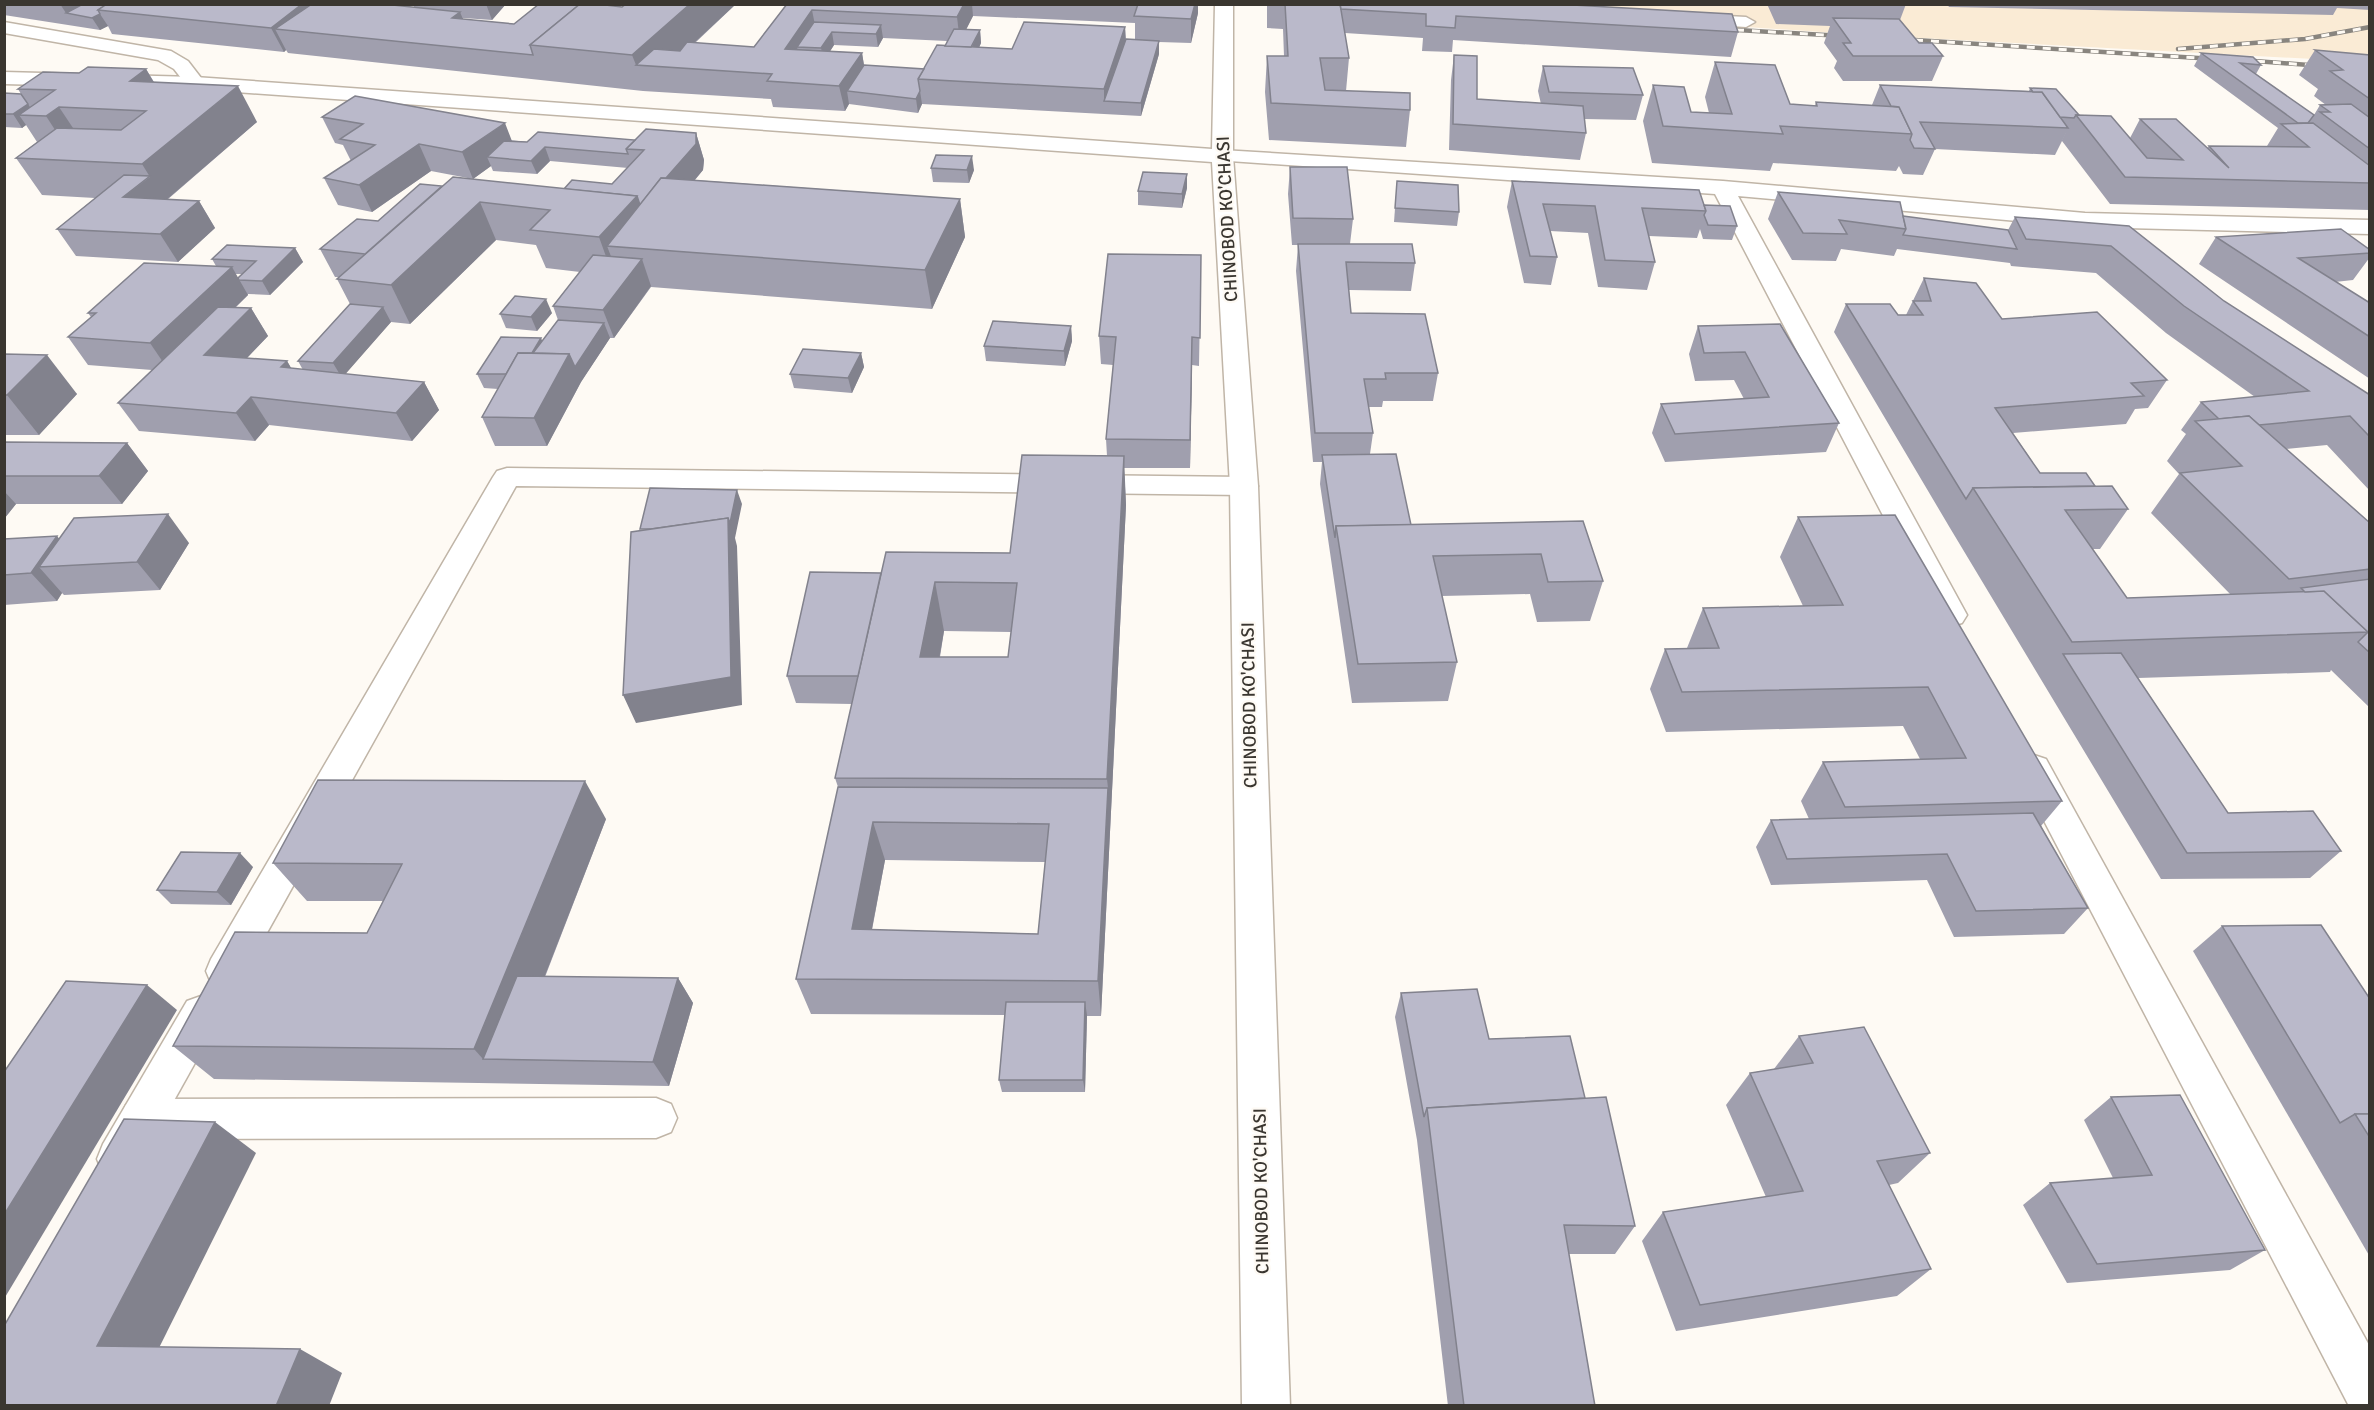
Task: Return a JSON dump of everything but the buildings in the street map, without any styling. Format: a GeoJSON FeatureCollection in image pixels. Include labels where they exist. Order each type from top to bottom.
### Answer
{"type":"FeatureCollection","features":[{"type":"Feature","properties":{"kind":"street","name":"CHINOBOD KO'CHASI"},"geometry":{"type":"LineString","coordinates":[[1224,4],[1222,156],[1244,486],[1266,1406]]}},
{"type":"Feature","properties":{"kind":"street"},"geometry":{"type":"LineString","coordinates":[[1675,18],[1746,22]]}},
{"type":"Feature","properties":{"kind":"street"},"geometry":{"type":"LineString","coordinates":[[4,27],[164,55],[182,65],[195,83]]}},
{"type":"Feature","properties":{"kind":"street"},"geometry":{"type":"LineString","coordinates":[[4,78],[195,83],[1222,156],[1723,188],[2085,220],[2370,226]]}},
{"type":"Feature","properties":{"kind":"street"},"geometry":{"type":"LineString","coordinates":[[1723,188],[1964,640]]}},
{"type":"Feature","properties":{"kind":"street"},"geometry":{"type":"LineString","coordinates":[[2085,220],[2123,248]]}},
{"type":"Feature","properties":{"kind":"street"},"geometry":{"type":"LineString","coordinates":[[105,1182],[507,477],[1244,486]]}},
{"type":"Feature","properties":{"kind":"street"},"geometry":{"type":"LineString","coordinates":[[2021,745],[2370,1396]]}},
{"type":"Feature","properties":{"kind":"street"},"geometry":{"type":"LineString","coordinates":[[141,1119],[656,1118]]}},
{"type":"Feature","properties":{"kind":"shaded area"},"geometry":{"type":"Polygon","coordinates":[[[1426,5],[2369,5],[2369,62],[1864,35],[1426,5]]]}},
{"type":"Feature","properties":{"kind":"railway"},"geometry":{"type":"LineString","coordinates":[[2178,49],[2305,39],[2370,27]]}},
{"type":"Feature","properties":{"kind":"railway"},"geometry":{"type":"LineString","coordinates":[[1720,29],[1843,36]]}},
{"type":"Feature","properties":{"kind":"railway"},"geometry":{"type":"LineString","coordinates":[[1899,39],[2214,59]]}},
{"type":"Feature","properties":{"kind":"railway"},"geometry":{"type":"LineString","coordinates":[[2241,60],[2322,66]]}}]}
